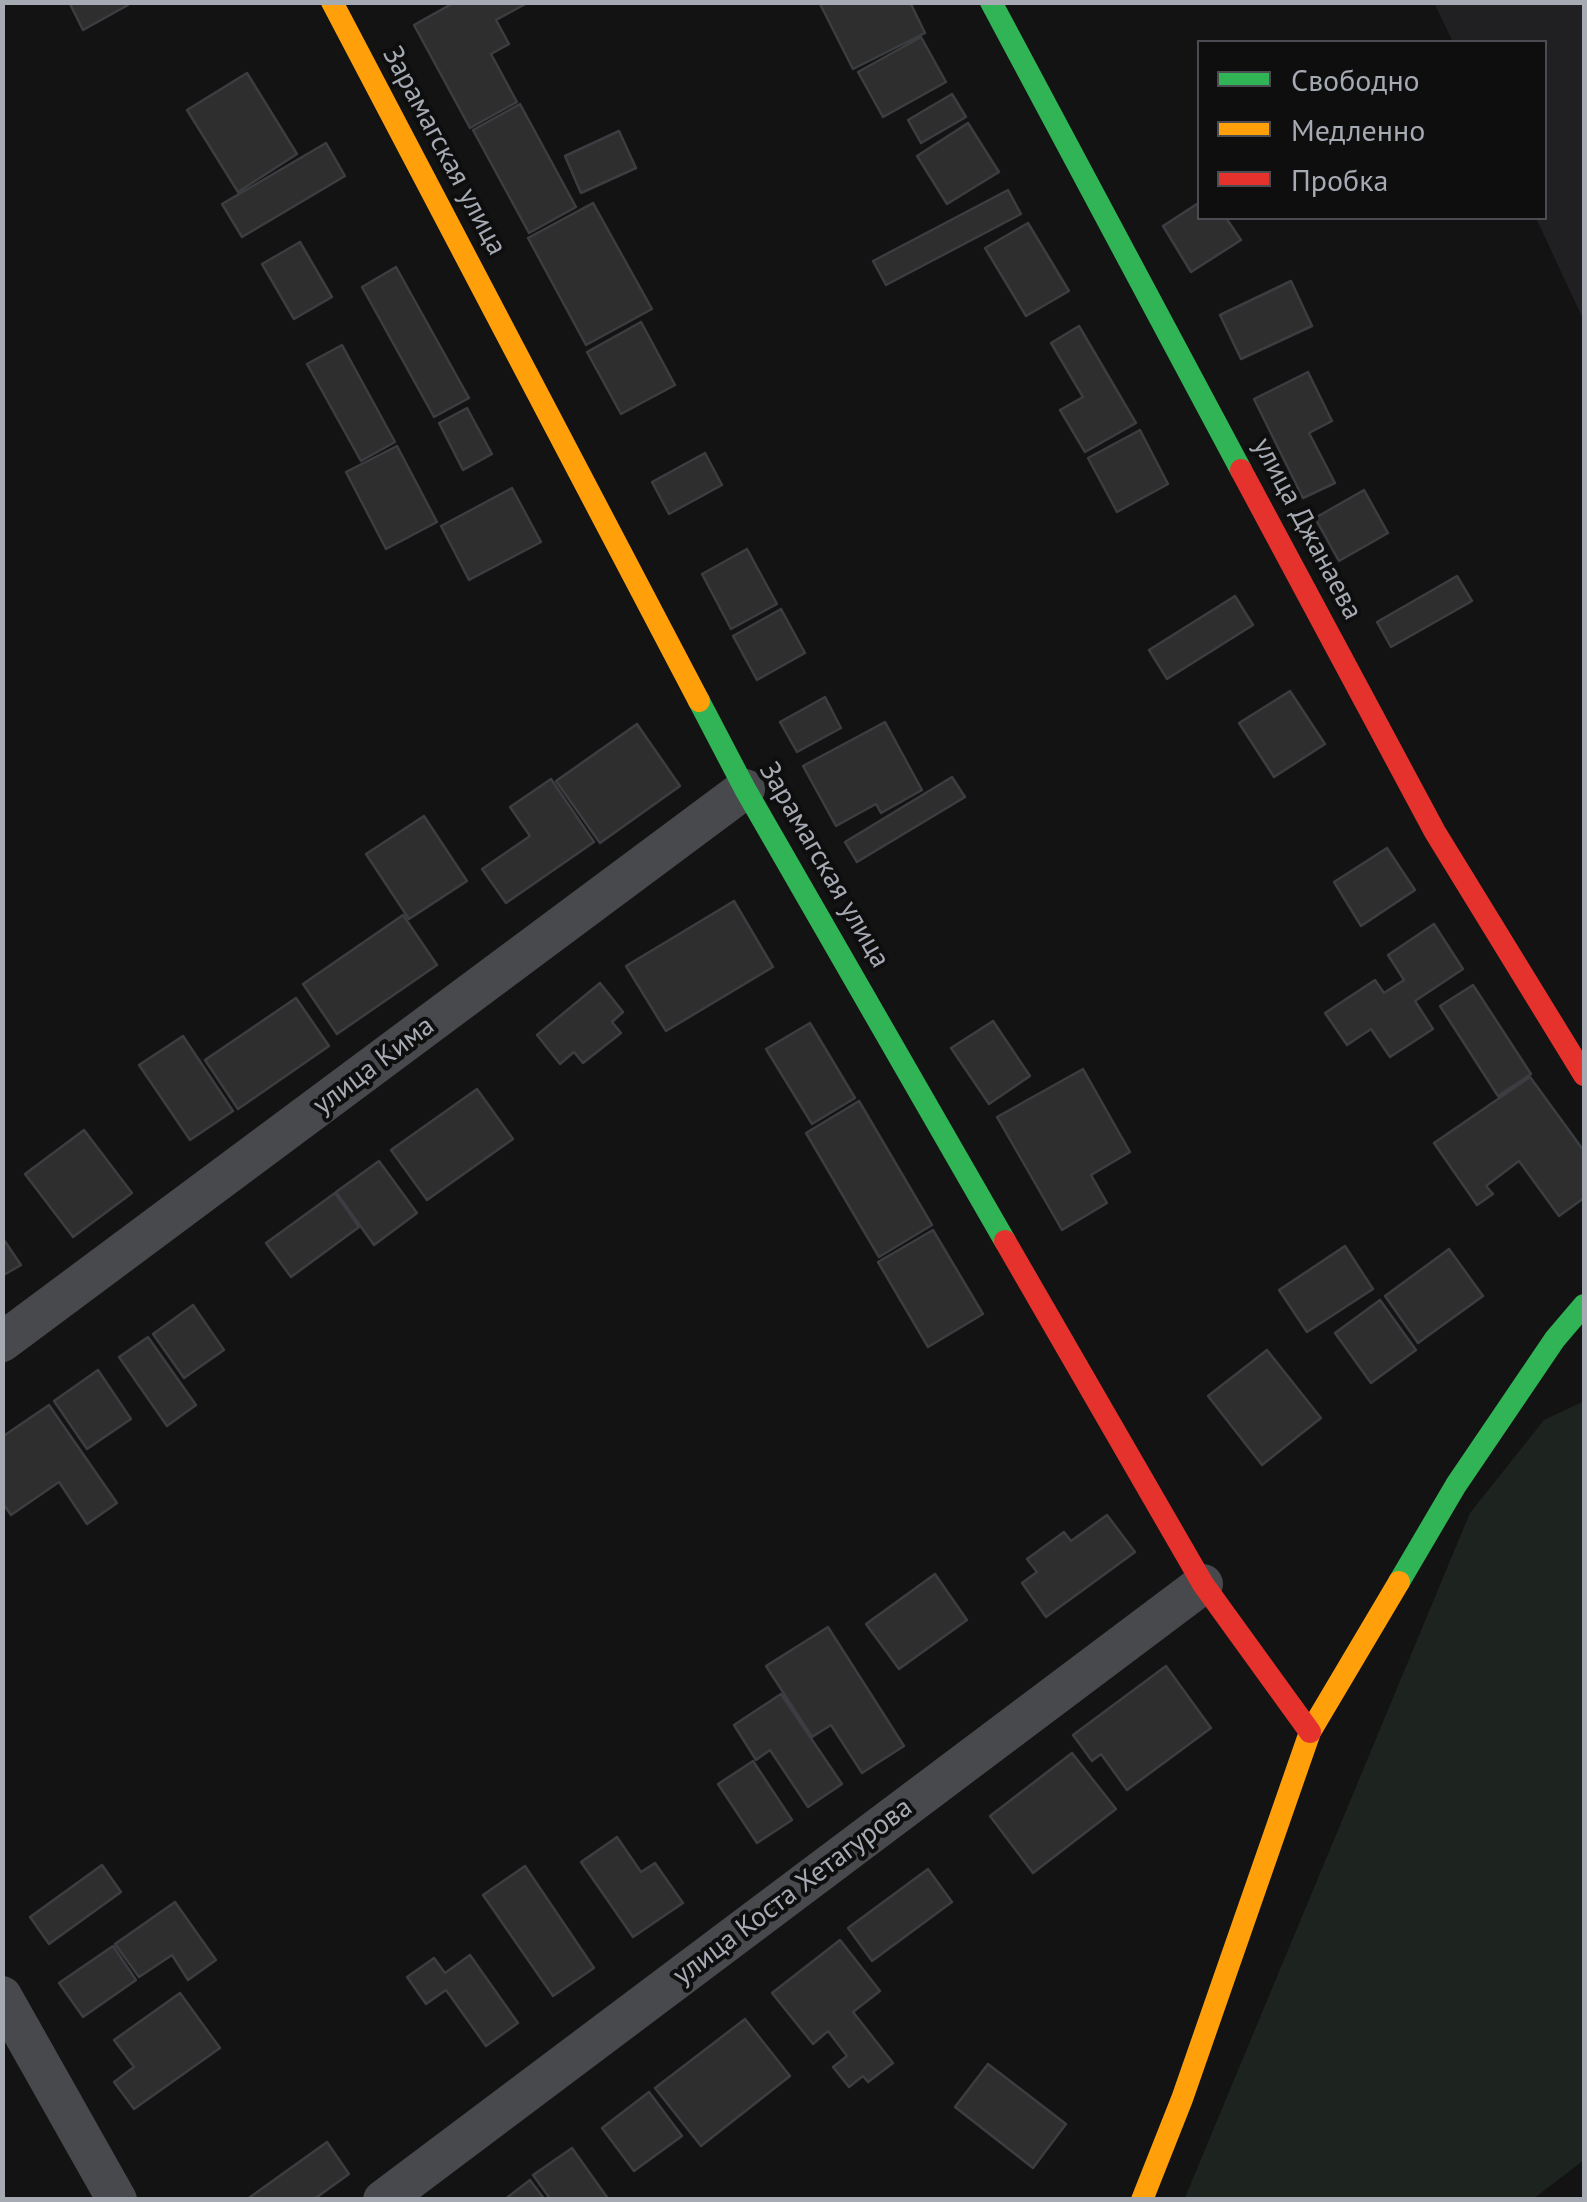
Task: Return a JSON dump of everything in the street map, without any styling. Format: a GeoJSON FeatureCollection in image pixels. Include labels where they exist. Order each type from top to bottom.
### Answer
{"type":"FeatureCollection","features":[{"type":"Feature","properties":{"kind":"street","name":"Зарамагская улица"},"geometry":{"type":"LineString","coordinates":[[332,2],[745,789],[1203,1584],[1310,1732]]}},
{"type":"Feature","properties":{"kind":"street","name":"улица Джанаева"},"geometry":{"type":"LineString","coordinates":[[991,2],[1435,832],[1584,1075]]}},
{"type":"Feature","properties":{"kind":"street","name":"улица Кима"},"geometry":{"type":"LineString","coordinates":[[2,1342],[745,789]]}},
{"type":"Feature","properties":{"kind":"street"},"geometry":{"type":"LineString","coordinates":[[1142,2200],[1182,2099],[1310,1732],[1456,1485],[1555,1339],[1584,1305]]}},
{"type":"Feature","properties":{"kind":"street","name":"улица Коста Хетагурова"},"geometry":{"type":"LineString","coordinates":[[383,2200],[1203,1584]]}},
{"type":"Feature","properties":{"kind":"street"},"geometry":{"type":"LineString","coordinates":[[2,1996],[117,2200]]}},
{"type":"Feature","properties":{"kind":"shaded area"},"geometry":{"type":"Polygon","coordinates":[[[1434,3],[1584,3],[1584,321],[1537,220],[1547,220],[1547,40],[1452,40],[1434,3]]]}},
{"type":"Feature","properties":{"kind":"shaded area"},"geometry":{"type":"Polygon","coordinates":[[[1584,1401],[1584,2160],[1533,2199],[1184,2200],[1470,1513],[1544,1420],[1584,1401]]]}},
{"type":"Feature","properties":{"kind":"building"},"geometry":{"type":"Polygon","coordinates":[[[69,2],[127,2],[128,5],[83,30],[69,2]]]}},
{"type":"Feature","properties":{"kind":"building"},"geometry":{"type":"Polygon","coordinates":[[[455,2],[529,2],[496,20],[509,44],[491,54],[517,102],[470,128],[414,25],[455,2]]]}},
{"type":"Feature","properties":{"kind":"building"},"geometry":{"type":"Polygon","coordinates":[[[819,2],[910,2],[925,33],[853,69],[819,2]]]}},
{"type":"Feature","properties":{"kind":"building"},"geometry":{"type":"Polygon","coordinates":[[[921,37],[946,82],[883,117],[858,72],[921,37]]]}},
{"type":"Feature","properties":{"kind":"building"},"geometry":{"type":"Polygon","coordinates":[[[247,73],[297,154],[238,192],[187,110],[247,73]]]}},
{"type":"Feature","properties":{"kind":"building"},"geometry":{"type":"Polygon","coordinates":[[[952,94],[966,117],[921,143],[908,120],[952,94]]]}},
{"type":"Feature","properties":{"kind":"building"},"geometry":{"type":"Polygon","coordinates":[[[520,104],[576,207],[529,233],[473,130],[520,104]]]}},
{"type":"Feature","properties":{"kind":"building"},"geometry":{"type":"Polygon","coordinates":[[[968,123],[999,172],[947,204],[917,156],[968,123]]]}},
{"type":"Feature","properties":{"kind":"building"},"geometry":{"type":"Polygon","coordinates":[[[619,131],[636,168],[581,193],[565,156],[619,131]]]}},
{"type":"Feature","properties":{"kind":"building"},"geometry":{"type":"Polygon","coordinates":[[[326,143],[345,176],[242,237],[222,204],[326,143]]]}},
{"type":"Feature","properties":{"kind":"building"},"geometry":{"type":"Polygon","coordinates":[[[1008,190],[1021,214],[886,285],[873,261],[1008,190]]]}},
{"type":"Feature","properties":{"kind":"building"},"geometry":{"type":"Polygon","coordinates":[[[593,203],[652,309],[586,345],[528,238],[593,203]]]}},
{"type":"Feature","properties":{"kind":"building"},"geometry":{"type":"Polygon","coordinates":[[[1197,204],[1197,220],[1227,220],[1241,240],[1191,272],[1163,226],[1197,204]]]}},
{"type":"Feature","properties":{"kind":"building"},"geometry":{"type":"Polygon","coordinates":[[[1028,223],[1069,291],[1026,316],[985,248],[1028,223]]]}},
{"type":"Feature","properties":{"kind":"building"},"geometry":{"type":"Polygon","coordinates":[[[300,242],[332,297],[294,319],[262,264],[300,242]]]}},
{"type":"Feature","properties":{"kind":"building"},"geometry":{"type":"Polygon","coordinates":[[[396,267],[469,398],[434,417],[362,287],[396,267]]]}},
{"type":"Feature","properties":{"kind":"building"},"geometry":{"type":"Polygon","coordinates":[[[1291,281],[1312,326],[1241,359],[1220,315],[1291,281]]]}},
{"type":"Feature","properties":{"kind":"building"},"geometry":{"type":"Polygon","coordinates":[[[641,322],[675,385],[621,414],[587,352],[641,322]]]}},
{"type":"Feature","properties":{"kind":"building"},"geometry":{"type":"Polygon","coordinates":[[[1079,326],[1136,423],[1085,452],[1060,410],[1083,397],[1051,343],[1079,326]]]}},
{"type":"Feature","properties":{"kind":"building"},"geometry":{"type":"Polygon","coordinates":[[[342,345],[395,442],[361,461],[307,364],[342,345]]]}},
{"type":"Feature","properties":{"kind":"building"},"geometry":{"type":"Polygon","coordinates":[[[1308,372],[1332,421],[1309,433],[1335,483],[1303,498],[1254,399],[1308,372]]]}},
{"type":"Feature","properties":{"kind":"building"},"geometry":{"type":"Polygon","coordinates":[[[467,408],[492,454],[463,470],[439,423],[467,408]]]}},
{"type":"Feature","properties":{"kind":"building"},"geometry":{"type":"Polygon","coordinates":[[[1140,430],[1168,484],[1117,512],[1088,458],[1140,430]]]}},
{"type":"Feature","properties":{"kind":"building"},"geometry":{"type":"Polygon","coordinates":[[[397,446],[437,522],[386,549],[346,472],[397,446]]]}},
{"type":"Feature","properties":{"kind":"building"},"geometry":{"type":"Polygon","coordinates":[[[705,453],[722,485],[669,514],[652,482],[705,453]]]}},
{"type":"Feature","properties":{"kind":"building"},"geometry":{"type":"Polygon","coordinates":[[[512,488],[541,542],[469,580],[441,526],[512,488]]]}},
{"type":"Feature","properties":{"kind":"building"},"geometry":{"type":"Polygon","coordinates":[[[1364,490],[1388,533],[1339,561],[1315,518],[1364,490]]]}},
{"type":"Feature","properties":{"kind":"building"},"geometry":{"type":"Polygon","coordinates":[[[747,549],[777,604],[731,629],[702,574],[747,549]]]}},
{"type":"Feature","properties":{"kind":"building"},"geometry":{"type":"Polygon","coordinates":[[[1457,576],[1472,601],[1391,647],[1377,622],[1457,576]]]}},
{"type":"Feature","properties":{"kind":"building"},"geometry":{"type":"Polygon","coordinates":[[[1235,596],[1253,625],[1167,679],[1149,650],[1235,596]]]}},
{"type":"Feature","properties":{"kind":"building"},"geometry":{"type":"Polygon","coordinates":[[[781,609],[805,653],[757,680],[733,636],[781,609]]]}},
{"type":"Feature","properties":{"kind":"building"},"geometry":{"type":"Polygon","coordinates":[[[1290,691],[1325,744],[1274,777],[1239,723],[1290,691]]]}},
{"type":"Feature","properties":{"kind":"building"},"geometry":{"type":"Polygon","coordinates":[[[825,697],[841,728],[797,752],[780,722],[825,697]]]}},
{"type":"Feature","properties":{"kind":"building"},"geometry":{"type":"Polygon","coordinates":[[[885,722],[922,790],[881,813],[876,804],[836,826],[803,766],[885,722]]]}},
{"type":"Feature","properties":{"kind":"building"},"geometry":{"type":"Polygon","coordinates":[[[637,724],[680,786],[600,843],[556,781],[637,724]]]}},
{"type":"Feature","properties":{"kind":"building"},"geometry":{"type":"Polygon","coordinates":[[[952,777],[965,797],[857,862],[845,842],[952,777]]]}},
{"type":"Feature","properties":{"kind":"building"},"geometry":{"type":"Polygon","coordinates":[[[551,779],[594,842],[506,903],[482,869],[530,836],[510,807],[551,779]]]}},
{"type":"Feature","properties":{"kind":"building"},"geometry":{"type":"Polygon","coordinates":[[[424,816],[467,881],[409,919],[366,854],[424,816]]]}},
{"type":"Feature","properties":{"kind":"building"},"geometry":{"type":"Polygon","coordinates":[[[1387,848],[1415,890],[1361,926],[1334,882],[1387,848]]]}},
{"type":"Feature","properties":{"kind":"building"},"geometry":{"type":"Polygon","coordinates":[[[734,901],[773,967],[666,1031],[626,966],[734,901]]]}},
{"type":"Feature","properties":{"kind":"building"},"geometry":{"type":"Polygon","coordinates":[[[403,915],[437,965],[337,1034],[303,984],[403,915]]]}},
{"type":"Feature","properties":{"kind":"building"},"geometry":{"type":"Polygon","coordinates":[[[1434,924],[1463,969],[1415,1001],[1433,1029],[1390,1057],[1371,1029],[1347,1045],[1325,1013],[1375,980],[1384,993],[1404,980],[1388,955],[1434,924]]]}},
{"type":"Feature","properties":{"kind":"building"},"geometry":{"type":"Polygon","coordinates":[[[600,983],[623,1012],[612,1022],[621,1033],[583,1063],[574,1052],[560,1064],[537,1035],[600,983]]]}},
{"type":"Feature","properties":{"kind":"building"},"geometry":{"type":"Polygon","coordinates":[[[1473,985],[1531,1074],[1498,1096],[1440,1006],[1473,985]]]}},
{"type":"Feature","properties":{"kind":"building"},"geometry":{"type":"Polygon","coordinates":[[[296,998],[329,1046],[238,1109],[205,1060],[296,998]]]}},
{"type":"Feature","properties":{"kind":"building"},"geometry":{"type":"Polygon","coordinates":[[[993,1021],[1030,1076],[989,1104],[951,1048],[993,1021]]]}},
{"type":"Feature","properties":{"kind":"building"},"geometry":{"type":"Polygon","coordinates":[[[810,1023],[855,1098],[812,1124],[766,1049],[810,1023]]]}},
{"type":"Feature","properties":{"kind":"building"},"geometry":{"type":"Polygon","coordinates":[[[183,1036],[233,1111],[190,1140],[139,1065],[183,1036]]]}},
{"type":"Feature","properties":{"kind":"building"},"geometry":{"type":"Polygon","coordinates":[[[1083,1069],[1130,1152],[1091,1175],[1107,1203],[1062,1230],[997,1117],[1083,1069]]]}},
{"type":"Feature","properties":{"kind":"building"},"geometry":{"type":"Polygon","coordinates":[[[1530,1077],[1584,1151],[1584,1198],[1559,1216],[1519,1161],[1486,1186],[1493,1194],[1477,1205],[1434,1143],[1530,1077]]]}},
{"type":"Feature","properties":{"kind":"building"},"geometry":{"type":"Polygon","coordinates":[[[477,1089],[513,1139],[427,1200],[391,1150],[477,1089]]]}},
{"type":"Feature","properties":{"kind":"building"},"geometry":{"type":"Polygon","coordinates":[[[859,1101],[932,1225],[879,1257],[806,1133],[859,1101]]]}},
{"type":"Feature","properties":{"kind":"building"},"geometry":{"type":"Polygon","coordinates":[[[84,1130],[132,1193],[73,1237],[25,1174],[84,1130]]]}},
{"type":"Feature","properties":{"kind":"building"},"geometry":{"type":"Polygon","coordinates":[[[379,1161],[417,1213],[374,1245],[336,1192],[379,1161]]]}},
{"type":"Feature","properties":{"kind":"building"},"geometry":{"type":"Polygon","coordinates":[[[335,1193],[359,1227],[291,1277],[266,1243],[335,1193]]]}},
{"type":"Feature","properties":{"kind":"building"},"geometry":{"type":"Polygon","coordinates":[[[933,1230],[983,1314],[928,1347],[878,1262],[933,1230]]]}},
{"type":"Feature","properties":{"kind":"building"},"geometry":{"type":"Polygon","coordinates":[[[2,1237],[21,1265],[2,1276],[2,1237]]]}},
{"type":"Feature","properties":{"kind":"building"},"geometry":{"type":"Polygon","coordinates":[[[1345,1246],[1373,1289],[1307,1332],[1279,1290],[1345,1246]]]}},
{"type":"Feature","properties":{"kind":"building"},"geometry":{"type":"Polygon","coordinates":[[[1449,1249],[1483,1296],[1418,1343],[1385,1296],[1449,1249]]]}},
{"type":"Feature","properties":{"kind":"building"},"geometry":{"type":"Polygon","coordinates":[[[1380,1300],[1416,1350],[1371,1383],[1335,1333],[1380,1300]]]}},
{"type":"Feature","properties":{"kind":"building"},"geometry":{"type":"Polygon","coordinates":[[[193,1305],[224,1350],[184,1378],[153,1334],[193,1305]]]}},
{"type":"Feature","properties":{"kind":"building"},"geometry":{"type":"Polygon","coordinates":[[[148,1337],[196,1405],[167,1426],[119,1357],[148,1337]]]}},
{"type":"Feature","properties":{"kind":"building"},"geometry":{"type":"Polygon","coordinates":[[[1267,1350],[1321,1418],[1262,1465],[1208,1396],[1267,1350]]]}},
{"type":"Feature","properties":{"kind":"building"},"geometry":{"type":"Polygon","coordinates":[[[98,1370],[131,1419],[87,1449],[54,1401],[98,1370]]]}},
{"type":"Feature","properties":{"kind":"building"},"geometry":{"type":"Polygon","coordinates":[[[49,1405],[117,1503],[87,1524],[59,1482],[11,1515],[2,1502],[2,1437],[49,1405]]]}},
{"type":"Feature","properties":{"kind":"building"},"geometry":{"type":"Polygon","coordinates":[[[1107,1515],[1135,1552],[1046,1617],[1022,1583],[1037,1572],[1027,1559],[1064,1532],[1071,1541],[1107,1515]]]}},
{"type":"Feature","properties":{"kind":"building"},"geometry":{"type":"Polygon","coordinates":[[[935,1574],[967,1620],[899,1669],[866,1624],[935,1574]]]}},
{"type":"Feature","properties":{"kind":"building"},"geometry":{"type":"Polygon","coordinates":[[[828,1627],[904,1746],[862,1773],[831,1725],[812,1737],[766,1666],[828,1627]]]}},
{"type":"Feature","properties":{"kind":"building"},"geometry":{"type":"Polygon","coordinates":[[[1166,1666],[1211,1728],[1127,1790],[1101,1754],[1092,1761],[1073,1735],[1166,1666]]]}},
{"type":"Feature","properties":{"kind":"building"},"geometry":{"type":"Polygon","coordinates":[[[781,1694],[842,1784],[808,1807],[770,1750],[756,1760],[734,1725],[781,1694]]]}},
{"type":"Feature","properties":{"kind":"building"},"geometry":{"type":"Polygon","coordinates":[[[1072,1753],[1116,1809],[1033,1873],[990,1816],[1072,1753]]]}},
{"type":"Feature","properties":{"kind":"building"},"geometry":{"type":"Polygon","coordinates":[[[753,1761],[792,1820],[757,1843],[718,1784],[753,1761]]]}},
{"type":"Feature","properties":{"kind":"building"},"geometry":{"type":"Polygon","coordinates":[[[617,1837],[641,1872],[655,1863],[683,1903],[633,1937],[581,1862],[617,1837]]]}},
{"type":"Feature","properties":{"kind":"building"},"geometry":{"type":"Polygon","coordinates":[[[102,1865],[121,1892],[49,1944],[30,1917],[102,1865]]]}},
{"type":"Feature","properties":{"kind":"building"},"geometry":{"type":"Polygon","coordinates":[[[525,1866],[594,1968],[553,1996],[483,1895],[525,1866]]]}},
{"type":"Feature","properties":{"kind":"building"},"geometry":{"type":"Polygon","coordinates":[[[928,1869],[952,1902],[872,1961],[848,1928],[928,1869]]]}},
{"type":"Feature","properties":{"kind":"building"},"geometry":{"type":"Polygon","coordinates":[[[175,1902],[216,1960],[188,1980],[172,1955],[139,1977],[115,1944],[175,1902]]]}},
{"type":"Feature","properties":{"kind":"building"},"geometry":{"type":"Polygon","coordinates":[[[840,1940],[880,1991],[853,2012],[893,2063],[868,2082],[863,2076],[849,2087],[833,2067],[847,2056],[828,2031],[813,2044],[772,1993],[840,1940]]]}},
{"type":"Feature","properties":{"kind":"building"},"geometry":{"type":"Polygon","coordinates":[[[113,1946],[136,1980],[83,2017],[59,1983],[113,1946]]]}},
{"type":"Feature","properties":{"kind":"building"},"geometry":{"type":"Polygon","coordinates":[[[470,1955],[518,2023],[486,2046],[446,1990],[426,2004],[407,1977],[434,1958],[445,1973],[470,1955]]]}},
{"type":"Feature","properties":{"kind":"building"},"geometry":{"type":"Polygon","coordinates":[[[180,1993],[220,2048],[134,2109],[114,2082],[134,2067],[114,2040],[180,1993]]]}},
{"type":"Feature","properties":{"kind":"building"},"geometry":{"type":"Polygon","coordinates":[[[745,2019],[790,2076],[701,2146],[655,2088],[745,2019]]]}},
{"type":"Feature","properties":{"kind":"building"},"geometry":{"type":"Polygon","coordinates":[[[988,2064],[1066,2124],[1033,2168],[955,2107],[988,2064]]]}},
{"type":"Feature","properties":{"kind":"building"},"geometry":{"type":"Polygon","coordinates":[[[649,2092],[682,2136],[634,2171],[602,2128],[649,2092]]]}},
{"type":"Feature","properties":{"kind":"building"},"geometry":{"type":"Polygon","coordinates":[[[327,2142],[349,2174],[313,2200],[246,2200],[327,2142]]]}},
{"type":"Feature","properties":{"kind":"building"},"geometry":{"type":"Polygon","coordinates":[[[572,2148],[609,2200],[551,2200],[533,2175],[572,2148]]]}},
{"type":"Feature","properties":{"kind":"building"},"geometry":{"type":"Polygon","coordinates":[[[530,2180],[545,2200],[504,2200],[530,2180]]]}},
{"type":"Feature","properties":{"kind":"traffic: fast"},"geometry":{"type":"LineString","coordinates":[[991,2],[1241,470]]}},
{"type":"Feature","properties":{"kind":"traffic: fast"},"geometry":{"type":"LineString","coordinates":[[699,701],[745,789],[1005,1241]]}},
{"type":"Feature","properties":{"kind":"traffic: fast"},"geometry":{"type":"LineString","coordinates":[[1399,1582],[1456,1485],[1555,1339],[1584,1305]]}},
{"type":"Feature","properties":{"kind":"traffic: slow"},"geometry":{"type":"LineString","coordinates":[[332,2],[699,701]]}},
{"type":"Feature","properties":{"kind":"traffic: slow"},"geometry":{"type":"LineString","coordinates":[[1142,2200],[1182,2099],[1310,1732],[1399,1582]]}},
{"type":"Feature","properties":{"kind":"traffic: jam"},"geometry":{"type":"LineString","coordinates":[[1241,470],[1435,832],[1584,1075]]}},
{"type":"Feature","properties":{"kind":"traffic: jam"},"geometry":{"type":"LineString","coordinates":[[1005,1241],[1203,1584],[1310,1732]]}}]}
